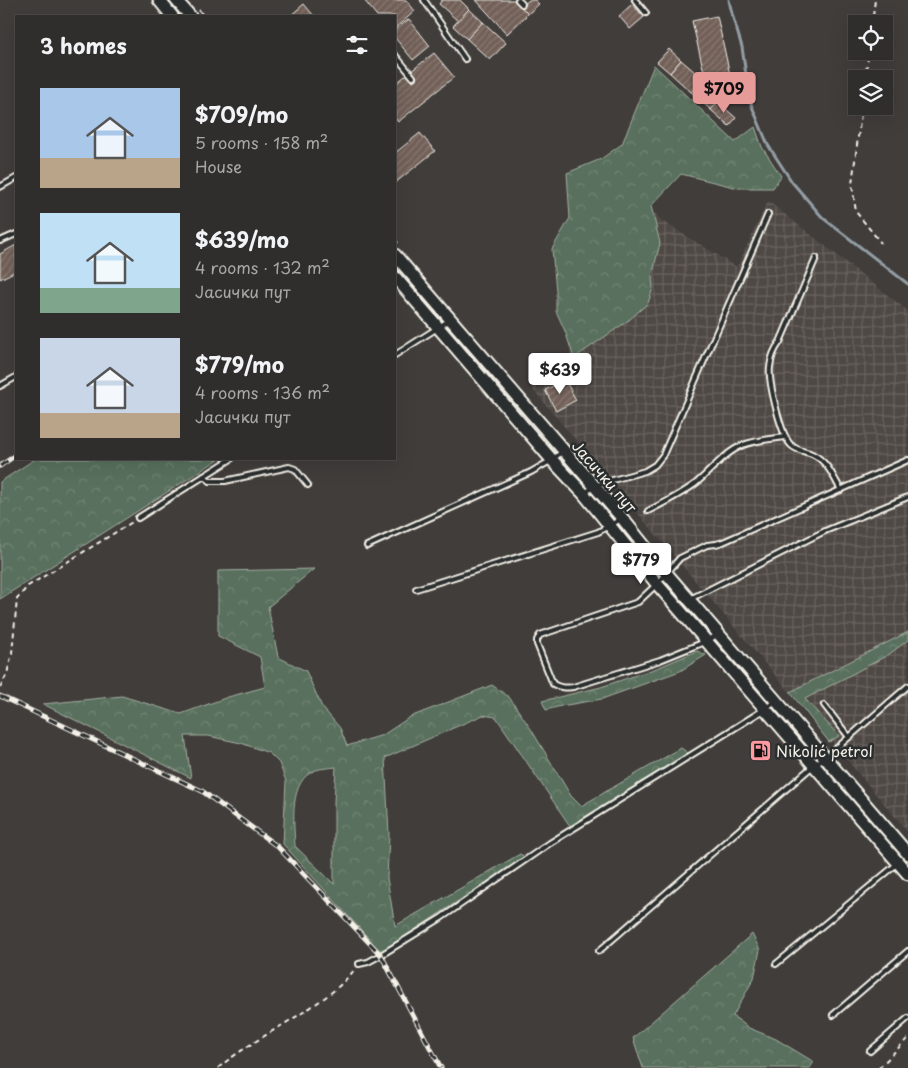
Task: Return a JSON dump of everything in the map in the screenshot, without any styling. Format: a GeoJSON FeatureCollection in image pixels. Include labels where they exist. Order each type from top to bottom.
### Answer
{"type":"FeatureCollection","features":[{"type":"Feature","properties":{"kind":"main road"},"geometry":{"type":"LineString","coordinates":[[159,0],[171,15]]}},
{"type":"Feature","properties":{"kind":"main road"},"geometry":{"type":"LineString","coordinates":[[176,0],[189,15]]}},
{"type":"Feature","properties":{"kind":"main road","name":"Јасички пут"},"geometry":{"type":"LineString","coordinates":[[396,256],[908,854]]}},
{"type":"Feature","properties":{"kind":"main road","name":"Јасички пут"},"geometry":{"type":"LineString","coordinates":[[396,278],[552,460],[584,494],[657,584],[908,874]]}},
{"type":"Feature","properties":{"kind":"lane"},"geometry":{"type":"LineString","coordinates":[[424,0],[465,59]]}},
{"type":"Feature","properties":{"kind":"lane"},"geometry":{"type":"LineString","coordinates":[[518,0],[522,4]]}},
{"type":"Feature","properties":{"kind":"lane"},"geometry":{"type":"LineString","coordinates":[[635,0],[646,12]]}},
{"type":"Feature","properties":{"kind":"lane"},"geometry":{"type":"LineString","coordinates":[[396,56],[413,78]]}},
{"type":"Feature","properties":{"kind":"lane"},"geometry":{"type":"LineString","coordinates":[[0,187],[15,179]]}},
{"type":"Feature","properties":{"kind":"lane"},"geometry":{"type":"LineString","coordinates":[[584,494],[593,486],[645,471],[655,465],[663,455],[768,214]]}},
{"type":"Feature","properties":{"kind":"lane"},"geometry":{"type":"LineString","coordinates":[[0,242],[15,234]]}},
{"type":"Feature","properties":{"kind":"lane"},"geometry":{"type":"LineString","coordinates":[[816,258],[780,342],[772,355],[769,369],[770,384],[785,437],[796,449],[817,457],[827,465],[841,490]]}},
{"type":"Feature","properties":{"kind":"lane"},"geometry":{"type":"LineString","coordinates":[[396,278],[408,270]]}},
{"type":"Feature","properties":{"kind":"lane"},"geometry":{"type":"LineString","coordinates":[[396,354],[451,320]]}},
{"type":"Feature","properties":{"kind":"lane"},"geometry":{"type":"LineString","coordinates":[[0,386],[15,378]]}},
{"type":"Feature","properties":{"kind":"lane"},"geometry":{"type":"LineString","coordinates":[[648,511],[687,490],[704,477],[726,455],[735,450],[753,442],[785,437]]}},
{"type":"Feature","properties":{"kind":"lane"},"geometry":{"type":"LineString","coordinates":[[367,546],[531,472],[563,451]]}},
{"type":"Feature","properties":{"kind":"lane"},"geometry":{"type":"LineString","coordinates":[[138,518],[229,460]]}},
{"type":"Feature","properties":{"kind":"lane"},"geometry":{"type":"LineString","coordinates":[[719,634],[707,641],[660,660],[573,688],[558,687],[553,684],[537,644],[540,635],[638,602],[667,574],[680,558],[707,545],[723,542],[908,460]]}},
{"type":"Feature","properties":{"kind":"lane"},"geometry":{"type":"LineString","coordinates":[[204,476],[210,481],[225,481],[289,467],[308,485]]}},
{"type":"Feature","properties":{"kind":"lane"},"geometry":{"type":"LineString","coordinates":[[690,599],[825,531],[908,498]]}},
{"type":"Feature","properties":{"kind":"lane"},"geometry":{"type":"LineString","coordinates":[[416,590],[598,532],[622,518]]}},
{"type":"Feature","properties":{"kind":"lane"},"geometry":{"type":"LineString","coordinates":[[599,951],[908,686]]}},
{"type":"Feature","properties":{"kind":"lane"},"geometry":{"type":"LineString","coordinates":[[903,691],[908,696]]}},
{"type":"Feature","properties":{"kind":"lane"},"geometry":{"type":"LineString","coordinates":[[359,964],[368,962],[388,951],[441,918],[550,843],[765,709],[776,700]]}},
{"type":"Feature","properties":{"kind":"lane"},"geometry":{"type":"LineString","coordinates":[[824,705],[849,737]]}},
{"type":"Feature","properties":{"kind":"lane"},"geometry":{"type":"LineString","coordinates":[[776,964],[898,863]]}},
{"type":"Feature","properties":{"kind":"lane"},"geometry":{"type":"LineString","coordinates":[[833,1015],[908,951]]}},
{"type":"Feature","properties":{"kind":"lane"},"geometry":{"type":"LineString","coordinates":[[870,1051],[908,1018]]}},
{"type":"Feature","properties":{"kind":"path"},"geometry":{"type":"LineString","coordinates":[[873,15],[875,0]]}},
{"type":"Feature","properties":{"kind":"path"},"geometry":{"type":"LineString","coordinates":[[861,115],[852,184],[856,212],[881,243]]}},
{"type":"Feature","properties":{"kind":"path"},"geometry":{"type":"LineString","coordinates":[[0,688],[7,674],[12,653],[17,599],[28,586],[138,518]]}},
{"type":"Feature","properties":{"kind":"path"},"geometry":{"type":"LineString","coordinates":[[218,1068],[324,999],[340,986],[359,964]]}},
{"type":"Feature","properties":{"kind":"path"},"geometry":{"type":"LineString","coordinates":[[878,1068],[908,1038]]}},
{"type":"Feature","properties":{"kind":"shaded area"},"geometry":{"type":"Polygon","coordinates":[[[625,182],[662,221],[737,267],[768,201],[908,311],[908,832],[529,385],[568,363],[581,292],[625,182]]]}},
{"type":"Feature","properties":{"kind":"green space"},"geometry":{"type":"Polygon","coordinates":[[[654,65],[735,142],[755,127],[762,147],[781,176],[773,188],[738,188],[681,174],[651,206],[660,243],[652,276],[653,288],[648,303],[629,320],[574,358],[556,311],[552,249],[570,218],[567,173],[601,159],[622,144],[654,65]]]}},
{"type":"Feature","properties":{"kind":"green space"},"geometry":{"type":"Polygon","coordinates":[[[33,460],[217,460],[0,599],[0,482],[33,460]]]}},
{"type":"Feature","properties":{"kind":"green space"},"geometry":{"type":"Polygon","coordinates":[[[314,569],[268,607],[278,657],[306,671],[322,707],[340,728],[347,746],[383,735],[410,717],[492,685],[509,697],[531,729],[571,796],[581,806],[681,748],[688,753],[570,826],[496,717],[483,715],[385,758],[389,835],[387,878],[395,926],[520,854],[525,857],[381,952],[283,844],[286,781],[279,763],[269,753],[241,743],[208,736],[185,736],[191,778],[43,704],[122,696],[181,714],[228,697],[265,687],[260,657],[218,636],[218,571],[314,569]],[[336,767],[316,770],[307,775],[301,783],[297,792],[294,814],[295,846],[334,884],[336,767]]]}},
{"type":"Feature","properties":{"kind":"green space"},"geometry":{"type":"Polygon","coordinates":[[[908,632],[908,640],[888,655],[805,699],[839,736],[829,742],[790,692],[908,632]]]}},
{"type":"Feature","properties":{"kind":"green space"},"geometry":{"type":"Polygon","coordinates":[[[697,651],[706,655],[680,671],[602,699],[546,710],[542,701],[601,687],[657,668],[697,651]]]}},
{"type":"Feature","properties":{"kind":"green space"},"geometry":{"type":"Polygon","coordinates":[[[752,934],[760,950],[754,978],[733,1016],[749,1028],[776,1039],[814,1062],[810,1068],[643,1068],[633,1038],[752,934]]]}},
{"type":"Feature","properties":{"kind":"building"},"geometry":{"type":"Polygon","coordinates":[[[364,0],[406,0],[415,11],[396,27],[396,15],[376,15],[364,0]]]}},
{"type":"Feature","properties":{"kind":"building"},"geometry":{"type":"Polygon","coordinates":[[[442,0],[460,0],[469,9],[458,21],[439,4],[442,0]]]}},
{"type":"Feature","properties":{"kind":"building"},"geometry":{"type":"Polygon","coordinates":[[[476,0],[515,0],[528,14],[507,34],[476,0]]]}},
{"type":"Feature","properties":{"kind":"building"},"geometry":{"type":"Polygon","coordinates":[[[529,0],[535,0],[539,4],[528,14],[521,7],[529,0]]]}},
{"type":"Feature","properties":{"kind":"building"},"geometry":{"type":"Polygon","coordinates":[[[304,4],[313,15],[291,15],[304,4]]]}},
{"type":"Feature","properties":{"kind":"building"},"geometry":{"type":"Polygon","coordinates":[[[632,4],[644,17],[630,29],[619,16],[632,4]]]}},
{"type":"Feature","properties":{"kind":"building"},"geometry":{"type":"Polygon","coordinates":[[[469,9],[483,22],[467,39],[453,26],[469,9]]]}},
{"type":"Feature","properties":{"kind":"building"},"geometry":{"type":"Polygon","coordinates":[[[717,16],[732,84],[708,89],[692,21],[717,16]]]}},
{"type":"Feature","properties":{"kind":"building"},"geometry":{"type":"Polygon","coordinates":[[[409,19],[430,46],[413,60],[396,39],[396,29],[409,19]]]}},
{"type":"Feature","properties":{"kind":"building"},"geometry":{"type":"Polygon","coordinates":[[[483,22],[506,43],[490,60],[467,39],[483,22]]]}},
{"type":"Feature","properties":{"kind":"building"},"geometry":{"type":"Polygon","coordinates":[[[669,49],[681,60],[670,73],[657,62],[669,49]]]}},
{"type":"Feature","properties":{"kind":"building"},"geometry":{"type":"Polygon","coordinates":[[[434,53],[454,77],[398,122],[396,119],[396,83],[434,53]]]}},
{"type":"Feature","properties":{"kind":"building"},"geometry":{"type":"Polygon","coordinates":[[[681,60],[703,79],[691,92],[670,73],[681,60]]]}},
{"type":"Feature","properties":{"kind":"building"},"geometry":{"type":"Polygon","coordinates":[[[699,84],[718,102],[711,110],[691,92],[699,84]]]}},
{"type":"Feature","properties":{"kind":"building"},"geometry":{"type":"Polygon","coordinates":[[[718,102],[736,118],[729,126],[711,110],[718,102]]]}},
{"type":"Feature","properties":{"kind":"building"},"geometry":{"type":"Polygon","coordinates":[[[420,133],[435,151],[396,182],[396,152],[420,133]]]}},
{"type":"Feature","properties":{"kind":"building"},"geometry":{"type":"Polygon","coordinates":[[[15,246],[15,272],[0,279],[0,254],[15,246]]]}},
{"type":"Feature","properties":{"kind":"building"},"geometry":{"type":"Polygon","coordinates":[[[565,380],[576,400],[556,411],[545,390],[565,380]]]}},
{"type":"Feature","properties":{"kind":"waterway"},"geometry":{"type":"LineString","coordinates":[[729,0],[742,47],[746,75],[753,86],[751,104],[768,145],[792,182],[823,218],[908,284]]}},
{"type":"Feature","properties":{"kind":"railway"},"geometry":{"type":"LineString","coordinates":[[0,466],[15,456]]}},
{"type":"Feature","properties":{"kind":"railway"},"geometry":{"type":"LineString","coordinates":[[0,696],[202,791],[278,847],[381,955],[441,1068]]}},
{"type":"Feature","properties":{"kind":"place","name":"Nikolić petrol"},"geometry":{"type":"Point","coordinates":[760,750]}}]}
